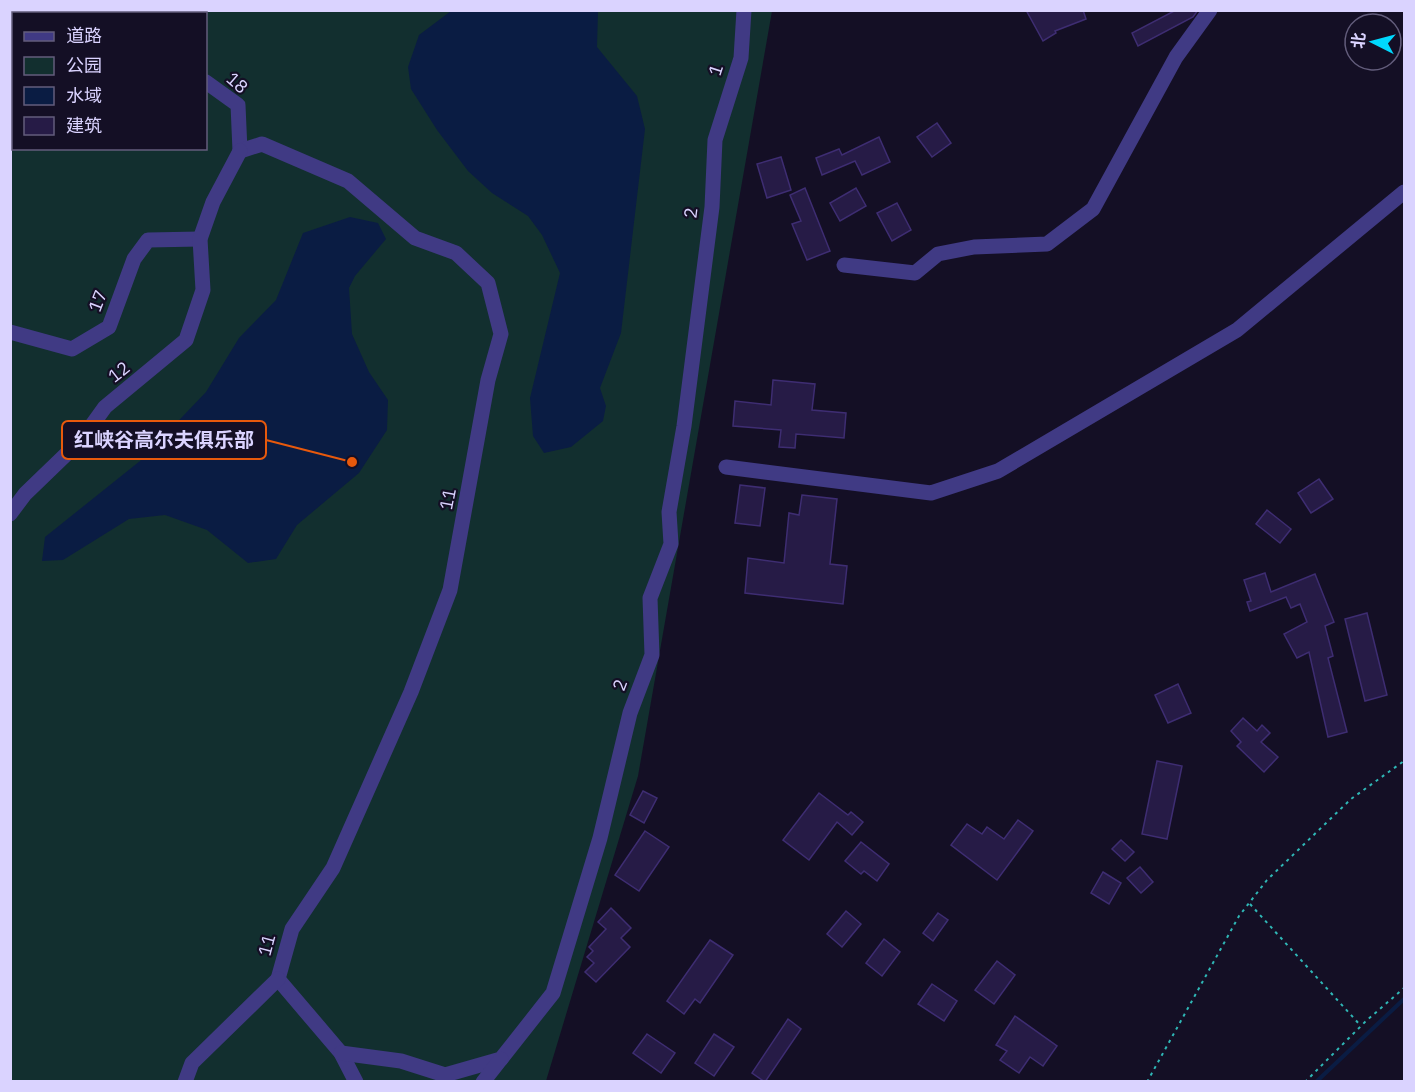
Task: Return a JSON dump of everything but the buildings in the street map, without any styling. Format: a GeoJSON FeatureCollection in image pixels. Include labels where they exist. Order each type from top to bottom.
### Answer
{"type":"FeatureCollection","features":[{"type":"Feature","properties":{"kind":"street","name":"1"},"geometry":{"type":"LineString","coordinates":[[715,140],[741,58],[744,10]]}},
{"type":"Feature","properties":{"kind":"street"},"geometry":{"type":"LineString","coordinates":[[844,265],[915,273],[938,254],[974,247],[1047,244],[1093,209],[1176,57],[1210,10]]}},
{"type":"Feature","properties":{"kind":"street","name":"18"},"geometry":{"type":"LineString","coordinates":[[207,83],[238,105],[240,150]]}},
{"type":"Feature","properties":{"kind":"street","name":"2"},"geometry":{"type":"LineString","coordinates":[[483,1082],[553,993],[600,838],[630,713],[652,655],[650,598],[671,544],[669,512],[684,426],[712,207],[715,140]]}},
{"type":"Feature","properties":{"kind":"street","name":"11"},"geometry":{"type":"LineString","coordinates":[[240,150],[262,144],[348,181],[415,238],[456,254],[488,283],[501,334],[488,380],[450,590],[411,692],[333,868],[292,929],[278,979]]}},
{"type":"Feature","properties":{"kind":"street"},"geometry":{"type":"LineString","coordinates":[[200,239],[213,202],[240,150]]}},
{"type":"Feature","properties":{"kind":"street"},"geometry":{"type":"LineString","coordinates":[[726,467],[931,493],[998,471],[1238,330],[1404,192]]}},
{"type":"Feature","properties":{"kind":"street","name":"17"},"geometry":{"type":"LineString","coordinates":[[10,332],[72,349],[109,327],[134,258],[148,240],[200,239]]}},
{"type":"Feature","properties":{"kind":"street","name":"12"},"geometry":{"type":"LineString","coordinates":[[10,514],[25,494],[82,439],[105,407],[186,340],[203,290],[200,239]]}},
{"type":"Feature","properties":{"kind":"street"},"geometry":{"type":"LineString","coordinates":[[185,1082],[192,1063],[278,979],[341,1053],[356,1082]]}},
{"type":"Feature","properties":{"kind":"street"},"geometry":{"type":"LineString","coordinates":[[341,1053],[401,1061],[446,1075],[501,1059]]}},
{"type":"Feature","properties":{"kind":"path"},"geometry":{"type":"LineString","coordinates":[[1147,1082],[1249,903],[1267,880],[1351,799],[1404,761]]}},
{"type":"Feature","properties":{"kind":"path"},"geometry":{"type":"LineString","coordinates":[[1249,903],[1361,1026]]}},
{"type":"Feature","properties":{"kind":"path"},"geometry":{"type":"LineString","coordinates":[[1305,1082],[1361,1026],[1404,988]]}},
{"type":"Feature","properties":{"kind":"green space"},"geometry":{"type":"Polygon","coordinates":[[[11,11],[772,11],[638,776],[546,1081],[11,1081],[11,11]]]}},
{"type":"Feature","properties":{"kind":"water"},"geometry":{"type":"Polygon","coordinates":[[[451,11],[598,11],[597,47],[637,96],[645,129],[621,333],[600,388],[606,406],[603,421],[571,447],[544,453],[533,436],[530,398],[560,273],[542,235],[528,216],[492,193],[468,171],[437,130],[411,89],[408,67],[419,35],[451,11]]]}},
{"type":"Feature","properties":{"kind":"water"},"geometry":{"type":"Polygon","coordinates":[[[350,217],[378,223],[386,239],[355,276],[349,288],[352,334],[369,372],[388,400],[387,430],[359,473],[297,525],[276,559],[248,563],[207,530],[165,515],[129,519],[63,560],[42,561],[45,537],[140,461],[206,392],[239,338],[276,300],[303,233],[350,217]]]}},
{"type":"Feature","properties":{"kind":"waterway"},"geometry":{"type":"LineString","coordinates":[[1316,1082],[1404,999]]}},
{"type":"Feature","properties":{"kind":"place","name":"红峡谷高尔夫俱乐部"},"geometry":{"type":"Point","coordinates":[352,462]}}]}
